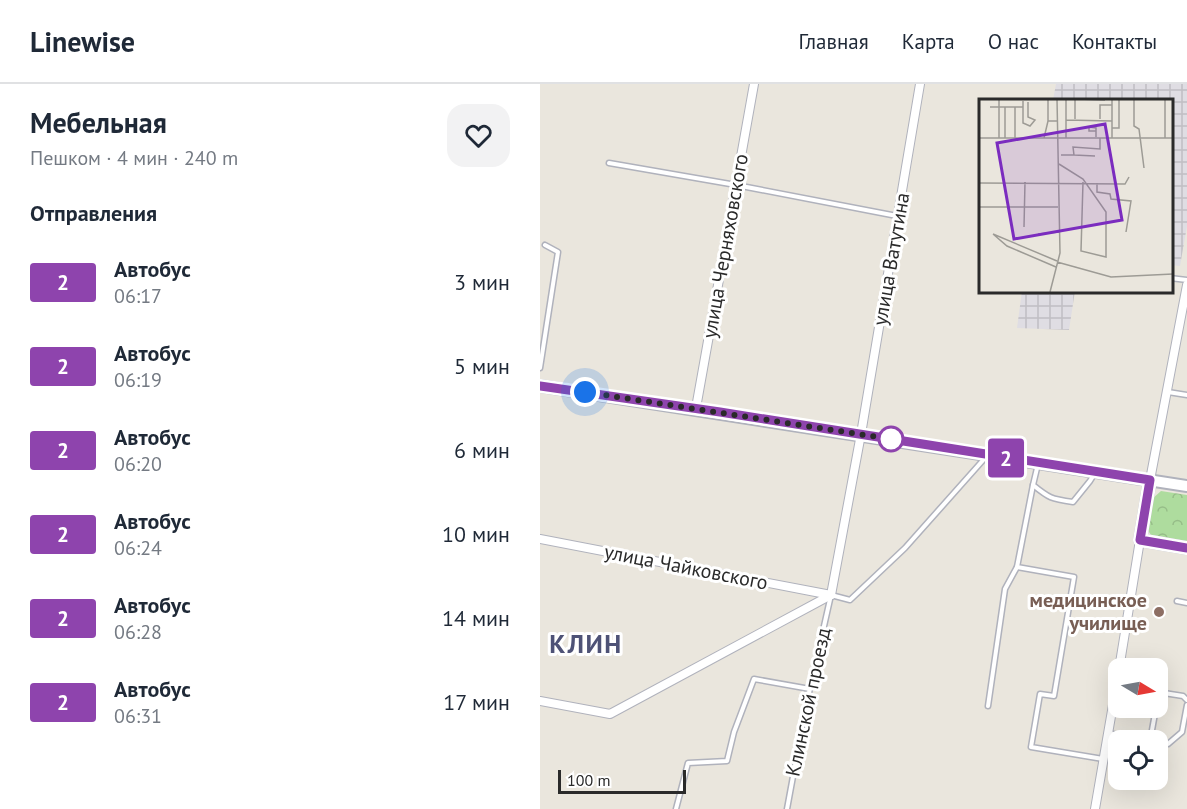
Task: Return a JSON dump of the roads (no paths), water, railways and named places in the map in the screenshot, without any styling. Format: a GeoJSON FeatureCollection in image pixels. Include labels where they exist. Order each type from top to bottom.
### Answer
{"type":"FeatureCollection","features":[{"type":"Feature","properties":{"kind":"main road"},"geometry":{"type":"LineString","coordinates":[[540,386],[696,408],[1187,486]]}},
{"type":"Feature","properties":{"kind":"main road"},"geometry":{"type":"LineString","coordinates":[[1150,480],[1140,540],[1187,548]]}},
{"type":"Feature","properties":{"kind":"street","name":"улица Черняховского"},"geometry":{"type":"LineString","coordinates":[[696,408],[754,84]]}},
{"type":"Feature","properties":{"kind":"street","name":"улица Ватутина"},"geometry":{"type":"LineString","coordinates":[[831,595],[861,434],[920,84]]}},
{"type":"Feature","properties":{"kind":"street"},"geometry":{"type":"LineString","coordinates":[[1150,480],[1187,285]]}},
{"type":"Feature","properties":{"kind":"street","name":"улица Чайковского"},"geometry":{"type":"LineString","coordinates":[[540,539],[831,595]]}},
{"type":"Feature","properties":{"kind":"street"},"geometry":{"type":"LineString","coordinates":[[1121,658],[1140,540]]}},
{"type":"Feature","properties":{"kind":"street"},"geometry":{"type":"LineString","coordinates":[[540,701],[610,714],[831,595]]}},
{"type":"Feature","properties":{"kind":"street"},"geometry":{"type":"LineString","coordinates":[[1095,809],[1108,734]]}},
{"type":"Feature","properties":{"kind":"lane"},"geometry":{"type":"LineString","coordinates":[[609,163],[898,217]]}},
{"type":"Feature","properties":{"kind":"lane"},"geometry":{"type":"LineString","coordinates":[[540,368],[558,252],[545,245]]}},
{"type":"Feature","properties":{"kind":"lane"},"geometry":{"type":"LineString","coordinates":[[1172,278],[1187,280]]}},
{"type":"Feature","properties":{"kind":"lane"},"geometry":{"type":"LineString","coordinates":[[1168,392],[1187,395]]}},
{"type":"Feature","properties":{"kind":"lane"},"geometry":{"type":"LineString","coordinates":[[831,595],[850,600],[905,548],[988,455]]}},
{"type":"Feature","properties":{"kind":"lane"},"geometry":{"type":"LineString","coordinates":[[988,706],[1005,589],[1017,567],[1038,463]]}},
{"type":"Feature","properties":{"kind":"lane"},"geometry":{"type":"LineString","coordinates":[[1033,485],[1043,495],[1072,502],[1095,472]]}},
{"type":"Feature","properties":{"kind":"lane"},"geometry":{"type":"LineString","coordinates":[[1017,567],[1074,577],[1054,696],[1040,694],[1031,747],[1104,760]]}},
{"type":"Feature","properties":{"kind":"lane","name":"Клинской проезд"},"geometry":{"type":"LineString","coordinates":[[787,809],[831,595]]}},
{"type":"Feature","properties":{"kind":"lane"},"geometry":{"type":"LineString","coordinates":[[1177,601],[1187,603]]}},
{"type":"Feature","properties":{"kind":"lane"},"geometry":{"type":"LineString","coordinates":[[676,809],[688,763],[727,761],[754,679],[810,689]]}},
{"type":"Feature","properties":{"kind":"lane"},"geometry":{"type":"LineString","coordinates":[[1168,694],[1183,696],[1187,702],[1182,732],[1176,740],[1168,744]]}},
{"type":"Feature","properties":{"kind":"place","name":"медицинское училище"},"geometry":{"type":"Point","coordinates":[1159,612]}},
{"type":"Feature","properties":{"kind":"district","name":"КЛИН"},"geometry":{"type":"Point","coordinates":[586,644]}}]}
